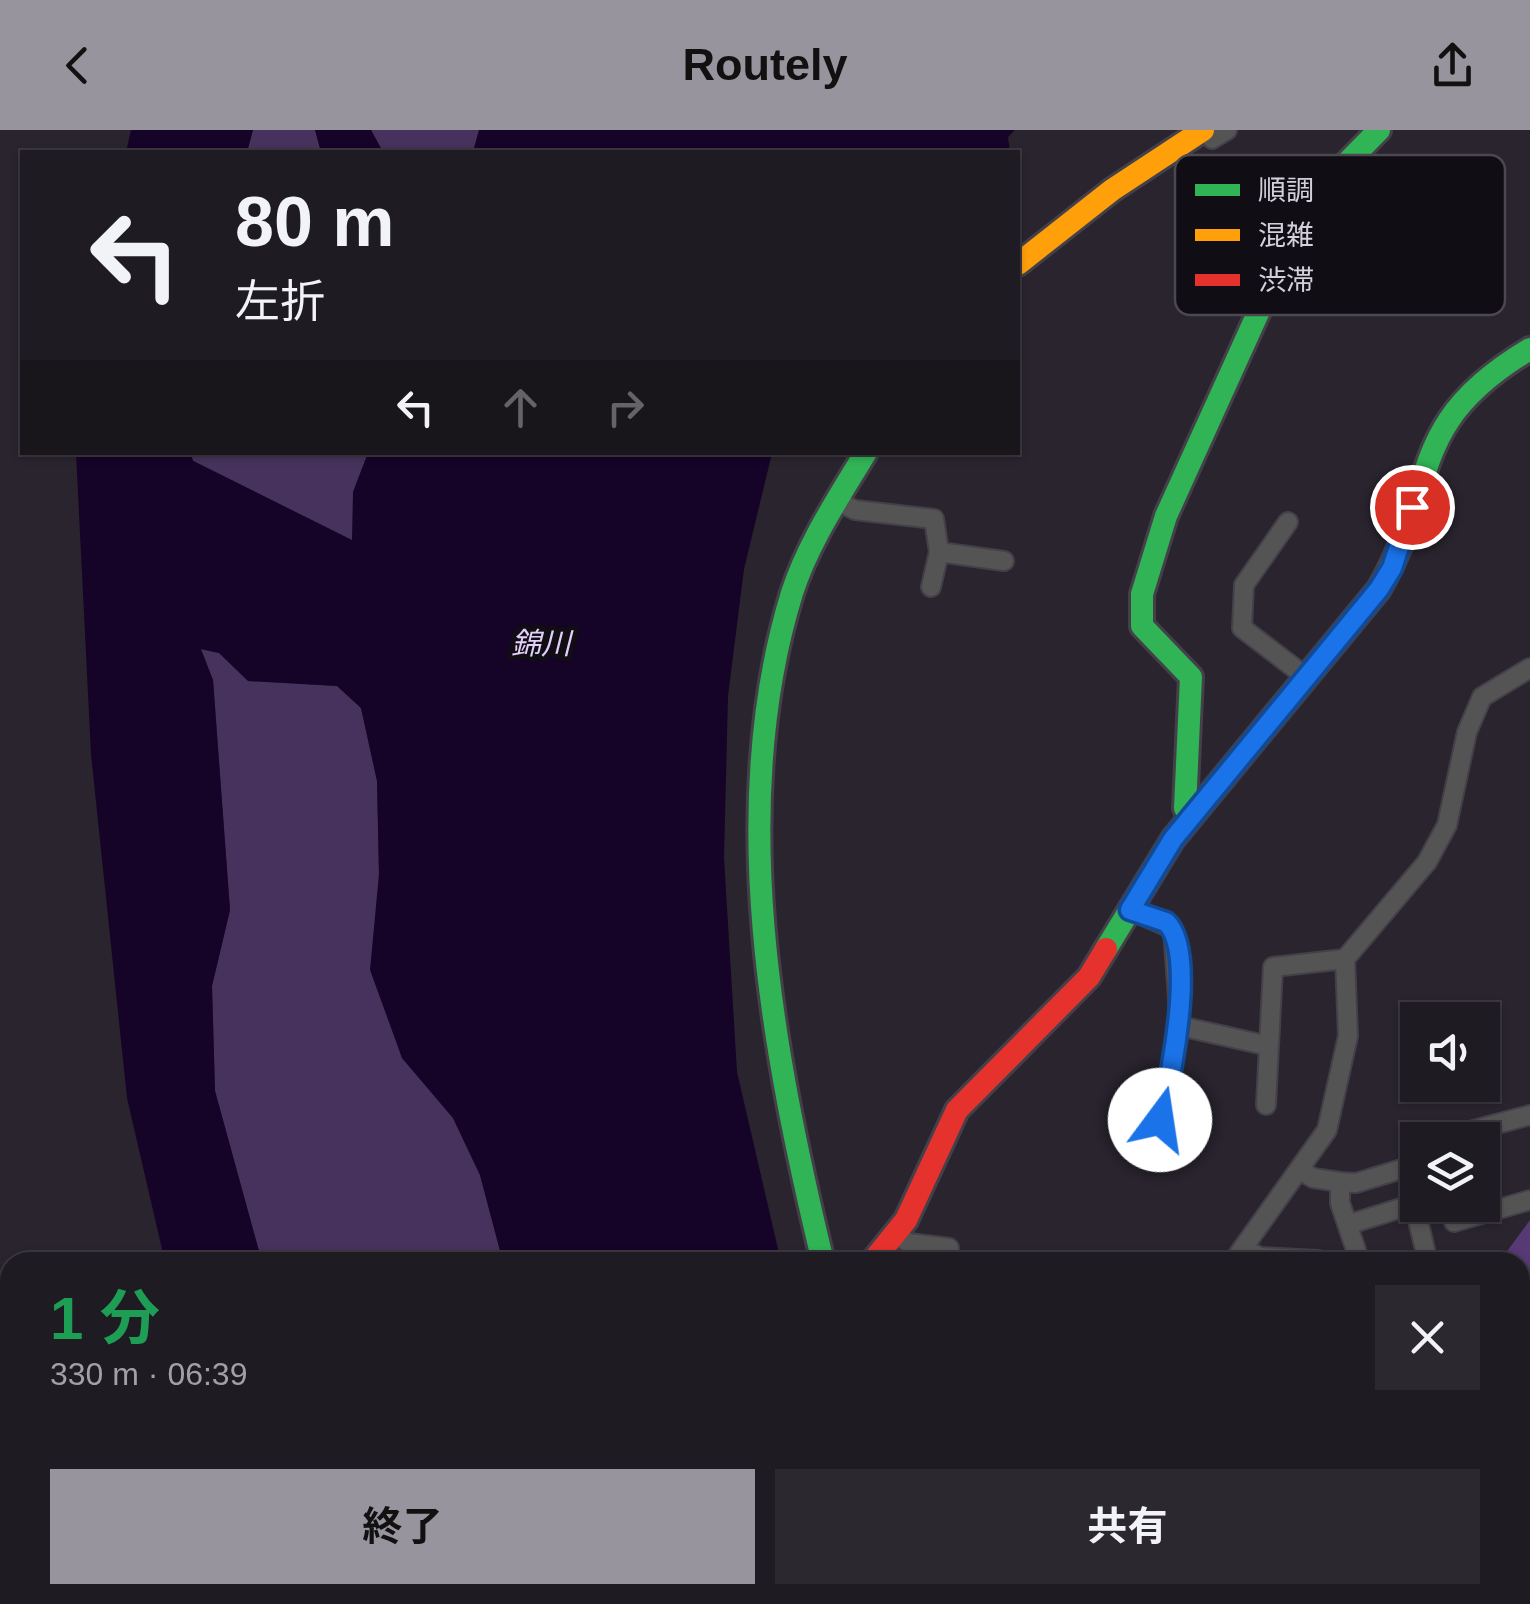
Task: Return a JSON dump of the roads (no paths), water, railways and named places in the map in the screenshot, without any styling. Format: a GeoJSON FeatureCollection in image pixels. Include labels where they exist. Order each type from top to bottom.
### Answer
{"type":"FeatureCollection","features":[{"type":"Feature","properties":{"kind":"street"},"geometry":{"type":"LineString","coordinates":[[1020,262],[1112,190],[1204,130],[1212,140],[1233,132]]}},
{"type":"Feature","properties":{"kind":"street"},"geometry":{"type":"LineString","coordinates":[[1355,155],[1379,130]]}},
{"type":"Feature","properties":{"kind":"street"},"geometry":{"type":"LineString","coordinates":[[1190,817],[1185,808],[1191,677],[1142,626],[1140,610],[1147,576],[1178,484],[1257,315]]}},
{"type":"Feature","properties":{"kind":"street"},"geometry":{"type":"LineString","coordinates":[[888,1252],[957,1110],[1088,977],[1190,817],[1392,568],[1439,430],[1479,383],[1530,349]]}},
{"type":"Feature","properties":{"kind":"street"},"geometry":{"type":"LineString","coordinates":[[820,1252],[802,1178],[777,1022],[766,900],[765,767],[780,638],[804,561],[864,455]]}},
{"type":"Feature","properties":{"kind":"street"},"geometry":{"type":"LineString","coordinates":[[836,500],[855,510],[934,519],[939,552],[932,587]]}},
{"type":"Feature","properties":{"kind":"street"},"geometry":{"type":"LineString","coordinates":[[1288,522],[1244,585],[1242,628],[1306,677]]}},
{"type":"Feature","properties":{"kind":"street"},"geometry":{"type":"LineString","coordinates":[[939,552],[1004,561]]}},
{"type":"Feature","properties":{"kind":"street"},"geometry":{"type":"LineString","coordinates":[[1241,1252],[1327,1130],[1343,1073],[1348,1036],[1345,959],[1427,862],[1447,825],[1467,732],[1482,697],[1530,668]]}},
{"type":"Feature","properties":{"kind":"street"},"geometry":{"type":"LineString","coordinates":[[1130,910],[1173,928],[1180,1026],[1160,1120]]}},
{"type":"Feature","properties":{"kind":"street"},"geometry":{"type":"LineString","coordinates":[[1266,1105],[1273,967],[1345,959]]}},
{"type":"Feature","properties":{"kind":"street"},"geometry":{"type":"LineString","coordinates":[[1180,1026],[1269,1046]]}},
{"type":"Feature","properties":{"kind":"street"},"geometry":{"type":"LineString","coordinates":[[1500,1123],[1530,1115]]}},
{"type":"Feature","properties":{"kind":"street"},"geometry":{"type":"LineString","coordinates":[[1300,1170],[1313,1178],[1356,1184],[1400,1170]]}},
{"type":"Feature","properties":{"kind":"street"},"geometry":{"type":"LineString","coordinates":[[1340,1182],[1340,1204],[1357,1252]]}},
{"type":"Feature","properties":{"kind":"street"},"geometry":{"type":"LineString","coordinates":[[1500,1209],[1530,1200]]}},
{"type":"Feature","properties":{"kind":"street"},"geometry":{"type":"LineString","coordinates":[[1350,1224],[1414,1204],[1426,1252]]}},
{"type":"Feature","properties":{"kind":"street"},"geometry":{"type":"LineString","coordinates":[[888,1252],[908,1243],[948,1248],[949,1252]]}},
{"type":"Feature","properties":{"kind":"water"},"geometry":{"type":"Polygon","coordinates":[[[131,130],[253,130],[248,150],[126,150],[131,130]]]}},
{"type":"Feature","properties":{"kind":"water"},"geometry":{"type":"Polygon","coordinates":[[[315,130],[371,130],[382,150],[320,150],[315,130]]]}},
{"type":"Feature","properties":{"kind":"water"},"geometry":{"type":"Polygon","coordinates":[[[479,130],[1015,130],[1008,137],[1010,150],[474,150],[479,130]]]}},
{"type":"Feature","properties":{"kind":"water","name":"錦川"},"geometry":{"type":"Polygon","coordinates":[[[76,455],[192,455],[193,461],[352,540],[353,492],[367,455],[772,455],[744,569],[728,696],[724,858],[737,1072],[779,1252],[500,1252],[480,1175],[453,1118],[402,1058],[370,970],[379,874],[377,781],[361,708],[337,686],[248,681],[219,653],[201,649],[213,680],[230,910],[212,986],[215,1091],[259,1252],[163,1252],[127,1098],[91,754],[76,455]]]}}]}
